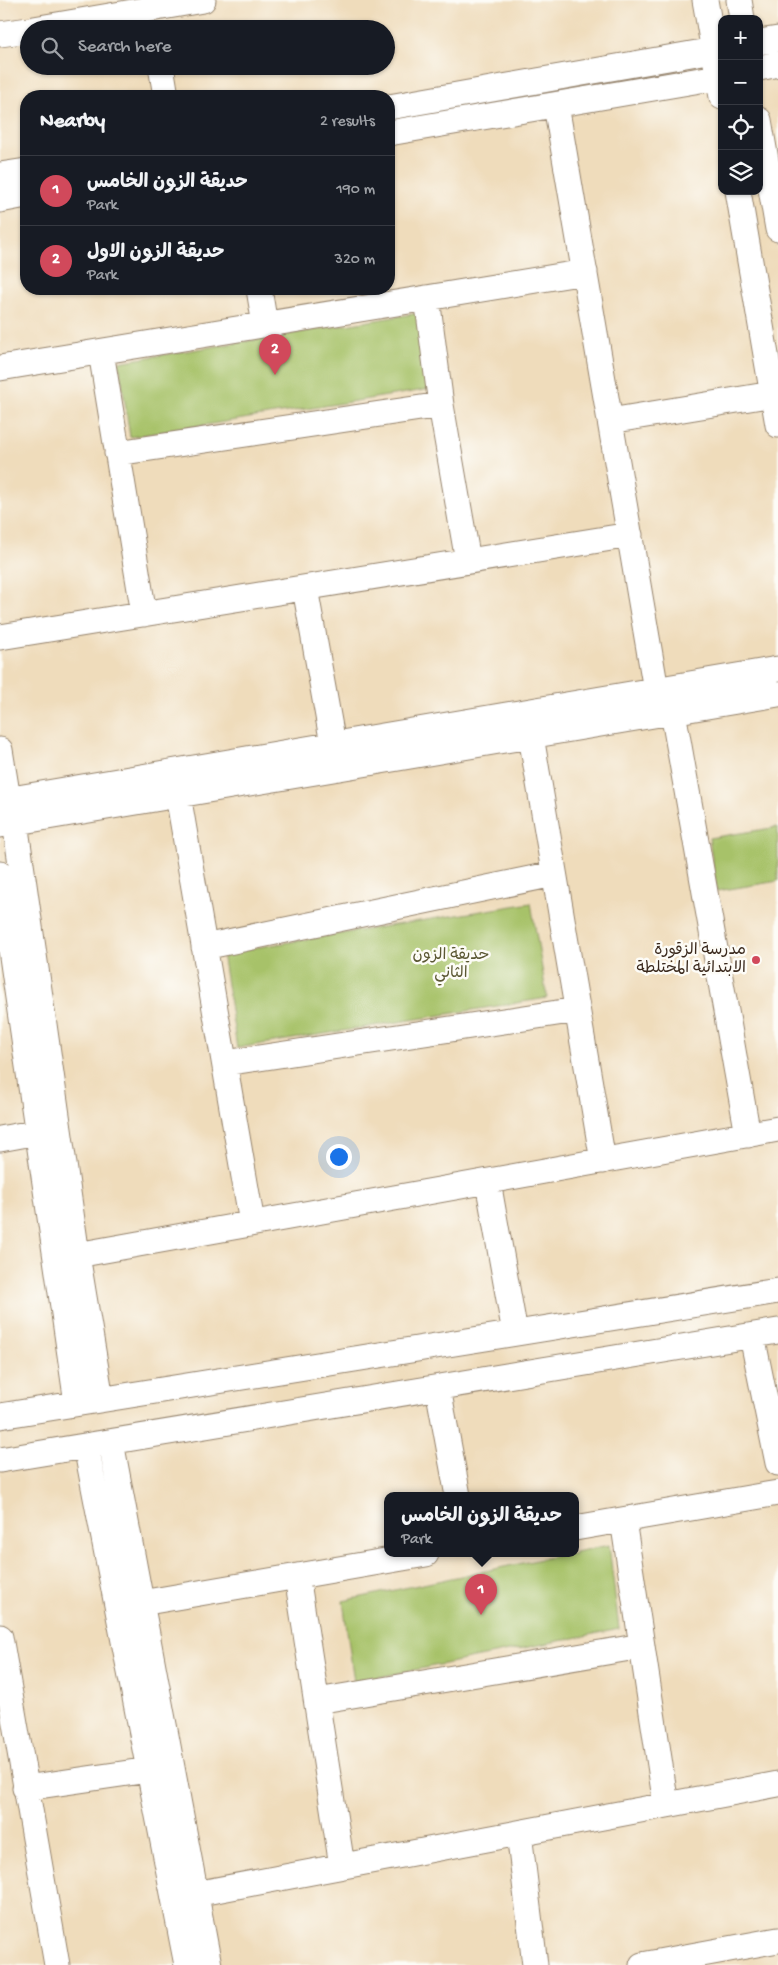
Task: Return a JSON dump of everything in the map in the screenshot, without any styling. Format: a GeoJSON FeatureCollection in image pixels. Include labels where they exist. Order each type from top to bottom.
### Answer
{"type":"FeatureCollection","features":[{"type":"Feature","properties":{"kind":"street"},"geometry":{"type":"LineString","coordinates":[[154,19],[203,0]]}},
{"type":"Feature","properties":{"kind":"street"},"geometry":{"type":"LineString","coordinates":[[705,0],[718,75]]}},
{"type":"Feature","properties":{"kind":"street"},"geometry":{"type":"LineString","coordinates":[[739,0],[741,15]]}},
{"type":"Feature","properties":{"kind":"street"},"geometry":{"type":"LineString","coordinates":[[0,34],[20,31]]}},
{"type":"Feature","properties":{"kind":"street"},"geometry":{"type":"LineString","coordinates":[[763,41],[778,39]]}},
{"type":"Feature","properties":{"kind":"street"},"geometry":{"type":"LineString","coordinates":[[395,106],[714,50]]}},
{"type":"Feature","properties":{"kind":"street"},"geometry":{"type":"LineString","coordinates":[[763,67],[778,64]]}},
{"type":"Feature","properties":{"kind":"street"},"geometry":{"type":"LineString","coordinates":[[162,75],[165,90]]}},
{"type":"Feature","properties":{"kind":"street"},"geometry":{"type":"LineString","coordinates":[[395,132],[556,104],[718,87]]}},
{"type":"Feature","properties":{"kind":"street"},"geometry":{"type":"LineString","coordinates":[[556,104],[656,690],[673,712],[748,1135]]}},
{"type":"Feature","properties":{"kind":"street"},"geometry":{"type":"LineString","coordinates":[[763,143],[778,229]]}},
{"type":"Feature","properties":{"kind":"street"},"geometry":{"type":"LineString","coordinates":[[0,175],[20,172]]}},
{"type":"Feature","properties":{"kind":"street"},"geometry":{"type":"LineString","coordinates":[[739,195],[778,425]]}},
{"type":"Feature","properties":{"kind":"street"},"geometry":{"type":"LineString","coordinates":[[0,200],[20,196]]}},
{"type":"Feature","properties":{"kind":"street"},"geometry":{"type":"LineString","coordinates":[[0,368],[585,272]]}},
{"type":"Feature","properties":{"kind":"street"},"geometry":{"type":"LineString","coordinates":[[259,295],[265,324]]}},
{"type":"Feature","properties":{"kind":"street"},"geometry":{"type":"LineString","coordinates":[[427,298],[441,405],[468,561]]}},
{"type":"Feature","properties":{"kind":"street"},"geometry":{"type":"LineString","coordinates":[[101,352],[144,614]]}},
{"type":"Feature","properties":{"kind":"street"},"geometry":{"type":"LineString","coordinates":[[610,421],[773,394]]}},
{"type":"Feature","properties":{"kind":"street"},"geometry":{"type":"LineString","coordinates":[[117,453],[441,405]]}},
{"type":"Feature","properties":{"kind":"street"},"geometry":{"type":"LineString","coordinates":[[0,637],[630,535]]}},
{"type":"Feature","properties":{"kind":"street"},"geometry":{"type":"LineString","coordinates":[[305,588],[333,744]]}},
{"type":"Feature","properties":{"kind":"street"},"geometry":{"type":"LineString","coordinates":[[4,815],[333,744],[778,669]]}},
{"type":"Feature","properties":{"kind":"street"},"geometry":{"type":"LineString","coordinates":[[4,815],[178,795],[778,694]]}},
{"type":"Feature","properties":{"kind":"street"},"geometry":{"type":"LineString","coordinates":[[531,736],[603,1162]]}},
{"type":"Feature","properties":{"kind":"street"},"geometry":{"type":"LineString","coordinates":[[0,750],[4,815],[102,1400]]}},
{"type":"Feature","properties":{"kind":"street"},"geometry":{"type":"LineString","coordinates":[[178,795],[252,1223]]}},
{"type":"Feature","properties":{"kind":"street"},"geometry":{"type":"LineString","coordinates":[[0,874],[77,1403]]}},
{"type":"Feature","properties":{"kind":"street"},"geometry":{"type":"LineString","coordinates":[[204,947],[554,874]]}},
{"type":"Feature","properties":{"kind":"street"},"geometry":{"type":"LineString","coordinates":[[225,1063],[577,1010]]}},
{"type":"Feature","properties":{"kind":"street"},"geometry":{"type":"LineString","coordinates":[[77,1255],[603,1162],[778,1129]]}},
{"type":"Feature","properties":{"kind":"street"},"geometry":{"type":"LineString","coordinates":[[0,1139],[38,1132]]}},
{"type":"Feature","properties":{"kind":"street"},"geometry":{"type":"LineString","coordinates":[[488,1182],[515,1333]]}},
{"type":"Feature","properties":{"kind":"street"},"geometry":{"type":"LineString","coordinates":[[0,1416],[778,1291]]}},
{"type":"Feature","properties":{"kind":"street"},"geometry":{"type":"LineString","coordinates":[[0,1460],[778,1331]]}},
{"type":"Feature","properties":{"kind":"street"},"geometry":{"type":"LineString","coordinates":[[752,1336],[778,1463]]}},
{"type":"Feature","properties":{"kind":"street"},"geometry":{"type":"LineString","coordinates":[[438,1388],[457,1492]]}},
{"type":"Feature","properties":{"kind":"street"},"geometry":{"type":"LineString","coordinates":[[112,1442],[209,1965]]}},
{"type":"Feature","properties":{"kind":"street"},"geometry":{"type":"LineString","coordinates":[[86,1446],[187,1965]]}},
{"type":"Feature","properties":{"kind":"street"},"geometry":{"type":"LineString","coordinates":[[579,1527],[778,1493]]}},
{"type":"Feature","properties":{"kind":"street"},"geometry":{"type":"LineString","coordinates":[[623,1520],[666,1805]]}},
{"type":"Feature","properties":{"kind":"street"},"geometry":{"type":"LineString","coordinates":[[142,1603],[408,1557]]}},
{"type":"Feature","properties":{"kind":"street"},"geometry":{"type":"LineString","coordinates":[[297,1576],[342,1866]]}},
{"type":"Feature","properties":{"kind":"street"},"geometry":{"type":"LineString","coordinates":[[0,1638],[57,1965]]}},
{"type":"Feature","properties":{"kind":"street"},"geometry":{"type":"LineString","coordinates":[[317,1701],[642,1646]]}},
{"type":"Feature","properties":{"kind":"street"},"geometry":{"type":"LineString","coordinates":[[25,1788],[149,1770]]}},
{"type":"Feature","properties":{"kind":"street"},"geometry":{"type":"LineString","coordinates":[[195,1894],[778,1784]]}},
{"type":"Feature","properties":{"kind":"street"},"geometry":{"type":"LineString","coordinates":[[519,1833],[536,1965]]}},
{"type":"Feature","properties":{"kind":"street"},"geometry":{"type":"LineString","coordinates":[[642,1965],[778,1940]]}},
{"type":"Feature","properties":{"kind":"green space"},"geometry":{"type":"Polygon","coordinates":[[[419,313],[431,389],[130,437],[119,362],[419,313]]]}},
{"type":"Feature","properties":{"kind":"green space"},"geometry":{"type":"Polygon","coordinates":[[[778,827],[778,881],[717,891],[709,838],[778,827]]]}},
{"type":"Feature","properties":{"kind":"green space","name":"حديقة الزون الثاني"},"geometry":{"type":"Polygon","coordinates":[[[531,903],[547,998],[237,1048],[222,953],[531,903]]]}},
{"type":"Feature","properties":{"kind":"green space"},"geometry":{"type":"Polygon","coordinates":[[[609,1545],[619,1629],[354,1682],[343,1601],[551,1557],[579,1557],[579,1551],[609,1545]]]}},
{"type":"Feature","properties":{"kind":"place","name":"حديقة الزون الاول"},"geometry":{"type":"Point","coordinates":[275,375]}},
{"type":"Feature","properties":{"kind":"place","name":"مدرسة الزقورة الابتدائية المختلطة"},"geometry":{"type":"Point","coordinates":[756,960]}},
{"type":"Feature","properties":{"kind":"place","name":"حديقة الزون الخامس"},"geometry":{"type":"Point","coordinates":[481,1615]}}]}
